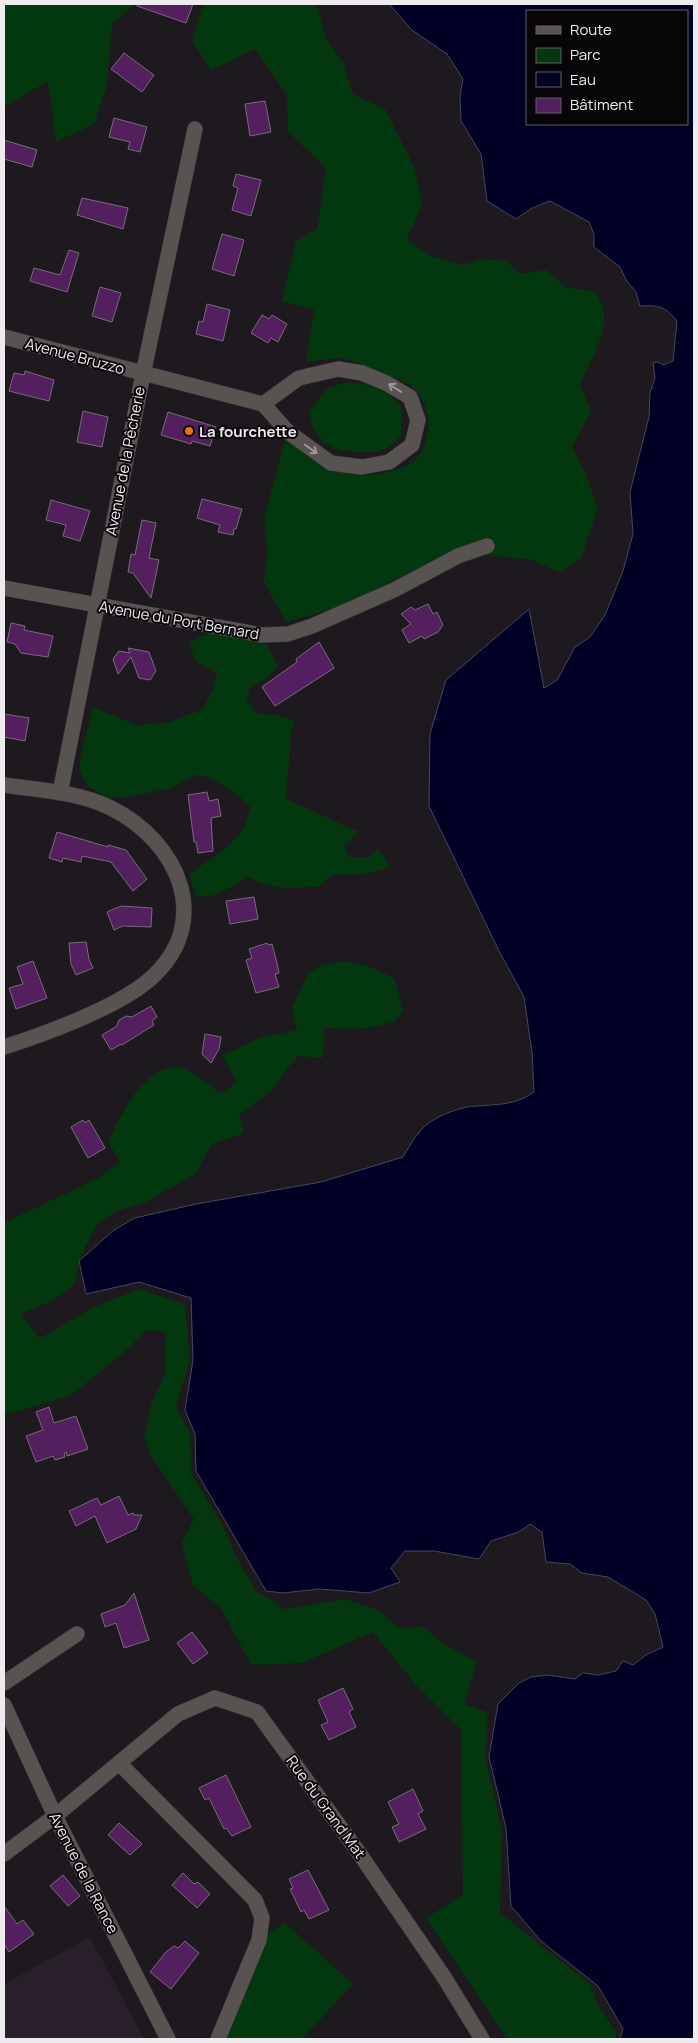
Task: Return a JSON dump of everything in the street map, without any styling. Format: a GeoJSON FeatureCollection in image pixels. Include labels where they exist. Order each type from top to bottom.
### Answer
{"type":"FeatureCollection","features":[{"type":"Feature","properties":{"kind":"street","name":"Avenue de la Pêcherie"},"geometry":{"type":"LineString","coordinates":[[60,793],[143,374],[195,129]]}},
{"type":"Feature","properties":{"kind":"street","name":"Avenue Bruzzo"},"geometry":{"type":"LineString","coordinates":[[4,337],[263,404]]}},
{"type":"Feature","properties":{"kind":"street"},"geometry":{"type":"LineString","coordinates":[[338,370],[362,373],[386,383],[410,397],[418,420],[412,445],[390,462],[362,467],[331,463],[288,432],[263,404],[299,378],[338,370]]}},
{"type":"Feature","properties":{"kind":"street","name":"Avenue du Port Bernard"},"geometry":{"type":"LineString","coordinates":[[4,588],[262,635],[288,634],[312,626],[394,590],[458,556],[487,546]]}},
{"type":"Feature","properties":{"kind":"street"},"geometry":{"type":"LineString","coordinates":[[4,785],[60,793],[110,807],[129,818],[165,852],[175,869],[182,888],[185,905],[184,924],[176,945],[148,980],[122,997],[86,1015],[4,1047]]}},
{"type":"Feature","properties":{"kind":"street"},"geometry":{"type":"LineString","coordinates":[[4,1683],[78,1634]]}},
{"type":"Feature","properties":{"kind":"street","name":"Rue du Grand Mat"},"geometry":{"type":"LineString","coordinates":[[4,1854],[55,1816],[178,1714],[215,1698],[257,1712],[359,1853],[444,1977],[482,2039]]}},
{"type":"Feature","properties":{"kind":"street","name":"Avenue de la Rance"},"geometry":{"type":"LineString","coordinates":[[4,1705],[55,1816],[168,2039]]}},
{"type":"Feature","properties":{"kind":"street"},"geometry":{"type":"LineString","coordinates":[[119,1763],[255,1900],[262,1918],[259,1940],[218,2039]]}},
{"type":"Feature","properties":{"kind":"shaded area"},"geometry":{"type":"Polygon","coordinates":[[[90,1937],[144,2039],[4,2039],[4,1984],[90,1937]]]}},
{"type":"Feature","properties":{"kind":"green space"},"geometry":{"type":"Polygon","coordinates":[[[4,4],[136,4],[112,23],[107,86],[94,124],[56,142],[48,81],[4,107],[4,4]]]}},
{"type":"Feature","properties":{"kind":"green space"},"geometry":{"type":"Polygon","coordinates":[[[203,4],[313,4],[318,8],[326,39],[343,62],[353,94],[385,109],[415,169],[422,205],[407,239],[428,255],[463,265],[481,259],[507,261],[519,274],[546,270],[565,287],[596,292],[604,310],[603,328],[597,348],[580,384],[591,412],[572,447],[586,474],[598,508],[581,559],[559,572],[529,559],[447,553],[349,604],[286,622],[264,582],[267,550],[264,519],[285,440],[317,460],[352,474],[368,475],[387,472],[405,466],[417,458],[426,440],[428,430],[427,411],[418,393],[411,386],[395,378],[340,358],[306,362],[314,310],[282,301],[296,241],[317,229],[326,168],[288,132],[287,95],[255,49],[211,70],[192,41],[203,4]]]}},
{"type":"Feature","properties":{"kind":"green space"},"geometry":{"type":"Polygon","coordinates":[[[347,382],[378,389],[390,396],[402,408],[401,436],[391,446],[378,452],[356,452],[334,449],[322,441],[312,426],[310,410],[328,388],[347,382]]]}},
{"type":"Feature","properties":{"kind":"green space"},"geometry":{"type":"Polygon","coordinates":[[[208,633],[266,644],[278,666],[266,679],[251,686],[246,699],[258,714],[277,715],[294,720],[291,734],[286,799],[359,832],[344,847],[350,857],[370,857],[378,849],[391,867],[367,874],[332,875],[318,887],[284,888],[260,883],[248,877],[216,895],[196,897],[189,874],[224,850],[243,830],[251,808],[235,792],[209,777],[196,775],[169,789],[126,797],[107,798],[88,786],[79,770],[82,749],[93,707],[137,725],[169,722],[203,709],[213,689],[217,673],[195,660],[189,643],[208,633]]]}},
{"type":"Feature","properties":{"kind":"green space"},"geometry":{"type":"Polygon","coordinates":[[[343,961],[366,965],[394,978],[403,1011],[394,1022],[375,1027],[355,1029],[323,1028],[325,1038],[323,1058],[298,1056],[274,1089],[239,1115],[244,1133],[212,1144],[195,1174],[148,1201],[115,1212],[97,1224],[79,1261],[75,1284],[53,1301],[20,1314],[40,1338],[96,1306],[139,1289],[185,1304],[190,1360],[176,1407],[190,1433],[191,1473],[222,1524],[238,1560],[257,1593],[272,1599],[282,1609],[344,1599],[378,1610],[401,1629],[422,1626],[443,1644],[477,1662],[464,1704],[487,1712],[486,1760],[502,1831],[500,1913],[590,1984],[597,2003],[617,2033],[614,2039],[507,2039],[426,1918],[463,1895],[461,1730],[414,1683],[373,1632],[302,1663],[251,1665],[221,1608],[193,1585],[182,1543],[194,1519],[151,1456],[144,1438],[151,1404],[166,1372],[165,1332],[147,1330],[127,1350],[70,1396],[4,1415],[4,1223],[96,1179],[120,1162],[109,1143],[125,1108],[142,1085],[152,1076],[163,1070],[174,1067],[180,1068],[199,1077],[221,1093],[237,1082],[222,1056],[261,1037],[297,1030],[292,1008],[308,974],[322,965],[343,961]]]}},
{"type":"Feature","properties":{"kind":"green space"},"geometry":{"type":"Polygon","coordinates":[[[285,1923],[353,1984],[302,2039],[223,2039],[261,1943],[269,1932],[285,1923]]]}},
{"type":"Feature","properties":{"kind":"water"},"geometry":{"type":"Polygon","coordinates":[[[389,4],[694,4],[694,2039],[620,2039],[623,2029],[598,1986],[541,1941],[511,1906],[506,1828],[489,1757],[498,1704],[519,1683],[531,1677],[547,1675],[575,1679],[583,1673],[598,1675],[616,1671],[623,1661],[633,1665],[646,1655],[663,1647],[655,1614],[646,1600],[608,1577],[582,1573],[570,1564],[546,1562],[542,1532],[530,1524],[519,1532],[491,1541],[479,1559],[434,1551],[405,1551],[391,1568],[400,1582],[369,1593],[319,1589],[283,1593],[266,1591],[196,1471],[195,1434],[185,1410],[193,1360],[191,1298],[139,1282],[86,1294],[79,1261],[114,1230],[135,1218],[196,1204],[321,1182],[403,1157],[420,1131],[438,1117],[467,1107],[510,1103],[534,1092],[532,1052],[524,997],[499,951],[429,806],[430,734],[446,680],[529,609],[544,688],[557,680],[575,647],[590,637],[605,615],[623,571],[633,534],[630,492],[649,417],[650,393],[655,378],[653,363],[658,362],[663,365],[673,361],[677,321],[665,309],[640,306],[636,292],[626,280],[620,267],[594,247],[594,234],[589,222],[550,201],[532,208],[516,219],[487,201],[481,154],[461,121],[460,96],[463,79],[447,54],[412,30],[389,4]]]}},
{"type":"Feature","properties":{"kind":"building"},"geometry":{"type":"Polygon","coordinates":[[[137,4],[193,4],[186,23],[137,6],[137,4]]]}},
{"type":"Feature","properties":{"kind":"building"},"geometry":{"type":"Polygon","coordinates":[[[124,53],[154,75],[142,92],[111,69],[124,53]]]}},
{"type":"Feature","properties":{"kind":"building"},"geometry":{"type":"Polygon","coordinates":[[[265,101],[271,132],[250,136],[245,104],[265,101]]]}},
{"type":"Feature","properties":{"kind":"building"},"geometry":{"type":"Polygon","coordinates":[[[114,118],[147,127],[140,152],[128,149],[130,142],[109,137],[114,118]]]}},
{"type":"Feature","properties":{"kind":"building"},"geometry":{"type":"Polygon","coordinates":[[[4,140],[37,150],[32,167],[4,159],[4,140]]]}},
{"type":"Feature","properties":{"kind":"building"},"geometry":{"type":"Polygon","coordinates":[[[236,174],[261,180],[251,216],[232,210],[238,188],[233,186],[236,174]]]}},
{"type":"Feature","properties":{"kind":"building"},"geometry":{"type":"Polygon","coordinates":[[[82,198],[128,208],[123,229],[77,215],[82,198]]]}},
{"type":"Feature","properties":{"kind":"building"},"geometry":{"type":"Polygon","coordinates":[[[222,234],[244,240],[234,276],[212,269],[222,234]]]}},
{"type":"Feature","properties":{"kind":"building"},"geometry":{"type":"Polygon","coordinates":[[[69,250],[79,253],[67,292],[30,281],[34,268],[60,275],[69,250]]]}},
{"type":"Feature","properties":{"kind":"building"},"geometry":{"type":"Polygon","coordinates":[[[100,287],[121,293],[112,322],[92,316],[100,287]]]}},
{"type":"Feature","properties":{"kind":"building"},"geometry":{"type":"Polygon","coordinates":[[[207,304],[230,310],[223,341],[196,334],[199,321],[203,322],[207,304]]]}},
{"type":"Feature","properties":{"kind":"building"},"geometry":{"type":"Polygon","coordinates":[[[262,315],[269,319],[272,315],[287,324],[278,342],[271,338],[268,343],[251,333],[262,315]]]}},
{"type":"Feature","properties":{"kind":"building"},"geometry":{"type":"Polygon","coordinates":[[[25,371],[54,380],[49,401],[9,391],[14,373],[24,375],[25,371]]]}},
{"type":"Feature","properties":{"kind":"building"},"geometry":{"type":"Polygon","coordinates":[[[83,411],[108,417],[102,447],[77,442],[83,411]]]}},
{"type":"Feature","properties":{"kind":"building","name":"La fourchette"},"geometry":{"type":"Polygon","coordinates":[[[168,412],[216,427],[210,446],[192,441],[191,444],[161,435],[168,412]]]}},
{"type":"Feature","properties":{"kind":"building"},"geometry":{"type":"Polygon","coordinates":[[[202,499],[242,509],[233,535],[218,532],[220,525],[197,518],[202,499]]]}},
{"type":"Feature","properties":{"kind":"building"},"geometry":{"type":"Polygon","coordinates":[[[51,500],[90,511],[80,541],[63,536],[66,525],[46,520],[51,500]]]}},
{"type":"Feature","properties":{"kind":"building"},"geometry":{"type":"Polygon","coordinates":[[[142,520],[156,523],[149,558],[159,560],[151,598],[133,573],[128,572],[131,554],[135,555],[142,520]]]}},
{"type":"Feature","properties":{"kind":"building"},"geometry":{"type":"Polygon","coordinates":[[[428,604],[433,614],[437,612],[443,625],[438,632],[424,639],[422,636],[409,643],[402,630],[411,624],[401,614],[411,607],[415,610],[428,604]]]}},
{"type":"Feature","properties":{"kind":"building"},"geometry":{"type":"Polygon","coordinates":[[[11,623],[25,626],[24,630],[53,636],[48,657],[21,653],[15,644],[7,642],[11,623]]]}},
{"type":"Feature","properties":{"kind":"building"},"geometry":{"type":"Polygon","coordinates":[[[319,642],[334,668],[275,706],[262,687],[297,662],[296,659],[319,642]]]}},
{"type":"Feature","properties":{"kind":"building"},"geometry":{"type":"Polygon","coordinates":[[[128,648],[149,652],[156,671],[150,680],[139,678],[131,657],[118,674],[113,659],[119,651],[130,653],[128,648]]]}},
{"type":"Feature","properties":{"kind":"building"},"geometry":{"type":"Polygon","coordinates":[[[4,714],[29,718],[25,741],[4,737],[4,714]]]}},
{"type":"Feature","properties":{"kind":"building"},"geometry":{"type":"Polygon","coordinates":[[[207,792],[209,801],[218,799],[221,816],[211,818],[213,851],[198,853],[196,842],[194,842],[188,795],[207,792]]]}},
{"type":"Feature","properties":{"kind":"building"},"geometry":{"type":"Polygon","coordinates":[[[57,832],[108,847],[108,845],[126,850],[147,879],[133,891],[111,862],[82,856],[81,862],[63,858],[62,862],[49,858],[57,832]]]}},
{"type":"Feature","properties":{"kind":"building"},"geometry":{"type":"Polygon","coordinates":[[[254,897],[258,919],[230,924],[226,901],[254,897]]]}},
{"type":"Feature","properties":{"kind":"building"},"geometry":{"type":"Polygon","coordinates":[[[121,906],[152,908],[151,927],[123,926],[114,930],[107,912],[121,906]]]}},
{"type":"Feature","properties":{"kind":"building"},"geometry":{"type":"Polygon","coordinates":[[[86,942],[89,959],[93,968],[76,975],[71,964],[69,943],[86,942]]]}},
{"type":"Feature","properties":{"kind":"building"},"geometry":{"type":"Polygon","coordinates":[[[267,943],[268,945],[272,944],[279,973],[275,974],[279,987],[256,993],[246,960],[252,958],[249,949],[267,943]]]}},
{"type":"Feature","properties":{"kind":"building"},"geometry":{"type":"Polygon","coordinates":[[[33,961],[47,998],[16,1009],[9,988],[23,984],[17,967],[33,961]]]}},
{"type":"Feature","properties":{"kind":"building"},"geometry":{"type":"Polygon","coordinates":[[[151,1006],[157,1017],[152,1021],[154,1025],[111,1050],[102,1035],[117,1026],[119,1020],[126,1016],[132,1017],[151,1006]]]}},
{"type":"Feature","properties":{"kind":"building"},"geometry":{"type":"Polygon","coordinates":[[[205,1034],[221,1037],[219,1049],[211,1063],[202,1054],[205,1034]]]}},
{"type":"Feature","properties":{"kind":"building"},"geometry":{"type":"Polygon","coordinates":[[[83,1120],[85,1123],[89,1120],[105,1148],[88,1158],[71,1127],[83,1120]]]}},
{"type":"Feature","properties":{"kind":"building"},"geometry":{"type":"Polygon","coordinates":[[[49,1407],[54,1423],[76,1416],[88,1449],[67,1456],[66,1452],[64,1453],[65,1457],[55,1460],[53,1456],[36,1462],[26,1436],[43,1430],[36,1412],[49,1407]]]}},
{"type":"Feature","properties":{"kind":"building"},"geometry":{"type":"Polygon","coordinates":[[[119,1496],[128,1515],[133,1513],[134,1515],[142,1515],[136,1529],[107,1543],[95,1516],[76,1526],[69,1511],[97,1498],[101,1505],[119,1496]]]}},
{"type":"Feature","properties":{"kind":"building"},"geometry":{"type":"Polygon","coordinates":[[[134,1593],[149,1640],[124,1648],[116,1623],[105,1627],[101,1614],[125,1605],[134,1593]]]}},
{"type":"Feature","properties":{"kind":"building"},"geometry":{"type":"Polygon","coordinates":[[[192,1632],[208,1653],[193,1664],[177,1643],[192,1632]]]}},
{"type":"Feature","properties":{"kind":"building"},"geometry":{"type":"Polygon","coordinates":[[[343,1688],[353,1709],[349,1712],[356,1727],[329,1740],[321,1725],[328,1722],[318,1700],[343,1688]]]}},
{"type":"Feature","properties":{"kind":"building"},"geometry":{"type":"Polygon","coordinates":[[[226,1775],[251,1827],[232,1836],[226,1828],[224,1829],[209,1798],[205,1800],[199,1788],[226,1775]]]}},
{"type":"Feature","properties":{"kind":"building"},"geometry":{"type":"Polygon","coordinates":[[[413,1789],[423,1811],[418,1814],[426,1829],[399,1842],[392,1827],[399,1824],[388,1802],[413,1789]]]}},
{"type":"Feature","properties":{"kind":"building"},"geometry":{"type":"Polygon","coordinates":[[[119,1823],[142,1844],[130,1855],[108,1835],[119,1823]]]}},
{"type":"Feature","properties":{"kind":"building"},"geometry":{"type":"Polygon","coordinates":[[[308,1870],[329,1910],[309,1919],[304,1910],[301,1912],[290,1889],[293,1888],[289,1879],[308,1870]]]}},
{"type":"Feature","properties":{"kind":"building"},"geometry":{"type":"Polygon","coordinates":[[[183,1873],[194,1884],[198,1882],[210,1894],[197,1908],[172,1885],[183,1873]]]}},
{"type":"Feature","properties":{"kind":"building"},"geometry":{"type":"Polygon","coordinates":[[[63,1875],[80,1896],[68,1906],[50,1886],[63,1875]]]}},
{"type":"Feature","properties":{"kind":"building"},"geometry":{"type":"Polygon","coordinates":[[[4,1906],[17,1924],[23,1920],[34,1934],[9,1952],[4,1944],[4,1906]]]}},
{"type":"Feature","properties":{"kind":"building"},"geometry":{"type":"Polygon","coordinates":[[[185,1941],[199,1953],[171,1989],[150,1972],[166,1952],[174,1946],[178,1948],[185,1941]]]}},
{"type":"Feature","properties":{"kind":"place","name":"La fourchette"},"geometry":{"type":"Point","coordinates":[189,431]}}]}
